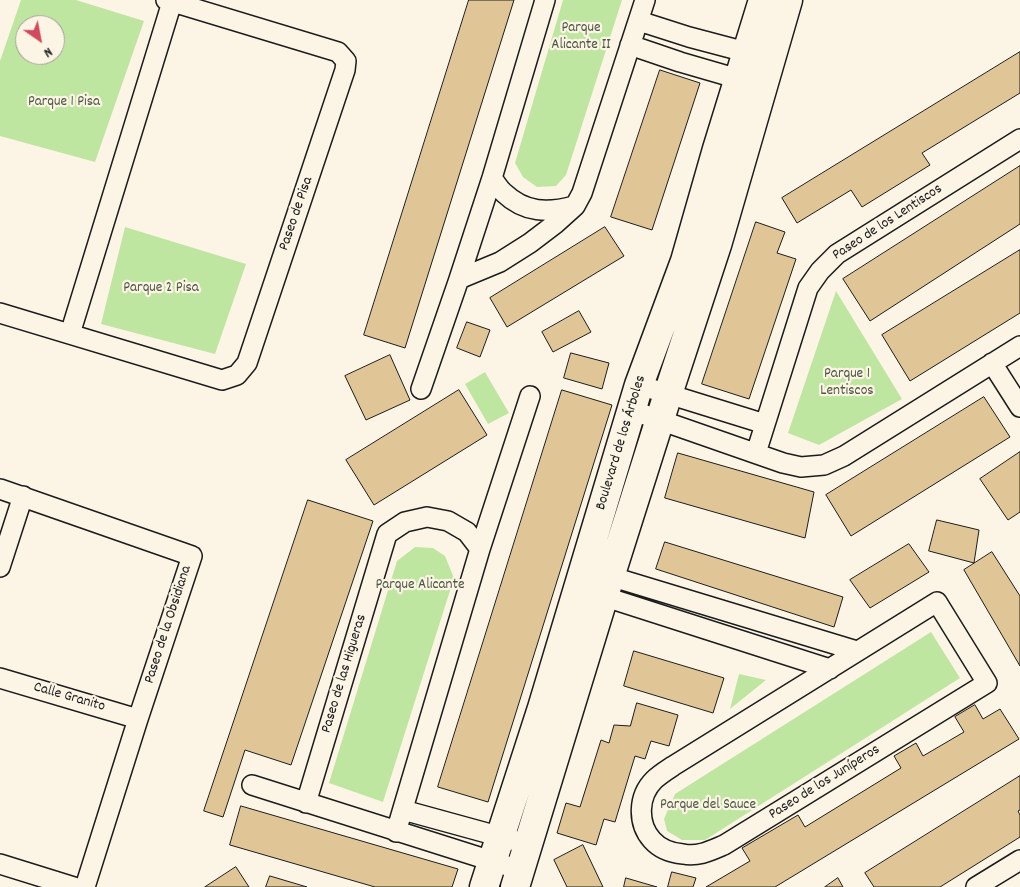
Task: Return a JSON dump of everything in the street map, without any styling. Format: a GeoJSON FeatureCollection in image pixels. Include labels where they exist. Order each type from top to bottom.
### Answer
{"type":"FeatureCollection","features":[{"type":"Feature","properties":{"kind":"main road","name":"Boulevard de los Árboles"},"geometry":{"type":"LineString","coordinates":[[518,879],[527,844],[607,586],[717,245],[750,82],[758,55],[763,0]]}},
{"type":"Feature","properties":{"kind":"main road","name":"Boulevard de los Árboles"},"geometry":{"type":"LineString","coordinates":[[758,55],[788,0]]}},
{"type":"Feature","properties":{"kind":"main road","name":"Boulevard de los Árboles"},"geometry":{"type":"LineString","coordinates":[[484,887],[542,708],[639,385],[685,261],[717,149],[750,82]]}},
{"type":"Feature","properties":{"kind":"street"},"geometry":{"type":"LineString","coordinates":[[421,388],[492,178],[545,0]]}},
{"type":"Feature","properties":{"kind":"street"},"geometry":{"type":"LineString","coordinates":[[459,279],[500,262],[530,243],[575,206],[582,193],[645,0]]}},
{"type":"Feature","properties":{"kind":"street","name":"Paseo de Pisa"},"geometry":{"type":"LineString","coordinates":[[0,313],[222,380],[237,375],[247,363],[345,70],[346,61],[338,52],[169,1],[70,334]]}},
{"type":"Feature","properties":{"kind":"street"},"geometry":{"type":"LineString","coordinates":[[638,21],[758,55]]}},
{"type":"Feature","properties":{"kind":"street"},"geometry":{"type":"LineString","coordinates":[[630,45],[680,62],[750,82]]}},
{"type":"Feature","properties":{"kind":"street","name":"Paseo de los Lentiscos"},"geometry":{"type":"LineString","coordinates":[[756,454],[808,288],[820,271],[836,254],[1020,139]]}},
{"type":"Feature","properties":{"kind":"street"},"geometry":{"type":"LineString","coordinates":[[492,178],[504,193],[519,204],[537,210],[556,211],[575,206]]}},
{"type":"Feature","properties":{"kind":"street"},"geometry":{"type":"LineString","coordinates":[[631,410],[783,463],[801,467],[824,465],[844,456],[1020,346]]}},
{"type":"Feature","properties":{"kind":"street"},"geometry":{"type":"LineString","coordinates":[[992,363],[1020,407]]}},
{"type":"Feature","properties":{"kind":"street"},"geometry":{"type":"LineString","coordinates":[[639,385],[765,424]]}},
{"type":"Feature","properties":{"kind":"street"},"geometry":{"type":"LineString","coordinates":[[396,832],[480,549],[530,396]]}},
{"type":"Feature","properties":{"kind":"street","name":"Paseo de la Obsidiana"},"geometry":{"type":"LineString","coordinates":[[0,488],[192,556],[85,887]]}},
{"type":"Feature","properties":{"kind":"street"},"geometry":{"type":"LineString","coordinates":[[0,567],[22,496]]}},
{"type":"Feature","properties":{"kind":"street","name":"Paseo de las Higueras"},"geometry":{"type":"LineString","coordinates":[[306,803],[387,534],[405,522],[427,517],[434,518],[448,521],[466,532],[480,549]]}},
{"type":"Feature","properties":{"kind":"street"},"geometry":{"type":"LineString","coordinates":[[581,578],[857,652]]}},
{"type":"Feature","properties":{"kind":"street"},"geometry":{"type":"LineString","coordinates":[[607,586],[830,668]]}},
{"type":"Feature","properties":{"kind":"street","name":"Paseo de los Juníperos"},"geometry":{"type":"LineString","coordinates":[[937,602],[987,683],[724,845],[703,854],[684,855],[666,851],[652,840],[645,829],[641,813],[643,796],[654,780],[673,766],[830,668],[937,602]]}},
{"type":"Feature","properties":{"kind":"street","name":"Calle Granito"},"geometry":{"type":"LineString","coordinates":[[0,678],[138,719]]}},
{"type":"Feature","properties":{"kind":"street"},"geometry":{"type":"LineString","coordinates":[[252,786],[396,832],[496,849],[527,844]]}},
{"type":"Feature","properties":{"kind":"street"},"geometry":{"type":"LineString","coordinates":[[403,810],[496,849],[518,879]]}},
{"type":"Feature","properties":{"kind":"street"},"geometry":{"type":"LineString","coordinates":[[976,887],[1020,860]]}},
{"type":"Feature","properties":{"kind":"street"},"geometry":{"type":"LineString","coordinates":[[0,864],[74,887]]}},
{"type":"Feature","properties":{"kind":"green space","name":"Parque 1 Pisa"},"geometry":{"type":"Polygon","coordinates":[[[21,0],[76,0],[144,21],[95,162],[0,136],[0,61],[15,17],[15,65],[65,65],[65,15],[16,15],[21,0]]]}},
{"type":"Feature","properties":{"kind":"green space","name":"Parque Alicante II"},"geometry":{"type":"Polygon","coordinates":[[[563,0],[622,0],[566,175],[556,186],[537,187],[523,177],[515,163],[563,0]]]}},
{"type":"Feature","properties":{"kind":"green space","name":"Parque 2 Pisa"},"geometry":{"type":"Polygon","coordinates":[[[125,227],[246,264],[215,354],[101,324],[125,227]]]}},
{"type":"Feature","properties":{"kind":"green space","name":"Parque 1 Lentiscos"},"geometry":{"type":"Polygon","coordinates":[[[836,291],[902,399],[819,445],[788,433],[836,291]]]}},
{"type":"Feature","properties":{"kind":"green space"},"geometry":{"type":"Polygon","coordinates":[[[485,372],[509,413],[488,424],[465,384],[485,372]]]}},
{"type":"Feature","properties":{"kind":"green space","name":"Parque Alicante"},"geometry":{"type":"Polygon","coordinates":[[[415,547],[433,548],[445,556],[454,578],[383,802],[329,783],[397,561],[415,547]]]}},
{"type":"Feature","properties":{"kind":"green space","name":"Parque del Sauce"},"geometry":{"type":"Polygon","coordinates":[[[931,632],[960,678],[705,840],[682,840],[667,831],[664,819],[675,794],[931,632]]]}},
{"type":"Feature","properties":{"kind":"green space"},"geometry":{"type":"Polygon","coordinates":[[[739,674],[766,680],[730,709],[739,674]]]}},
{"type":"Feature","properties":{"kind":"building"},"geometry":{"type":"Polygon","coordinates":[[[469,0],[514,0],[405,348],[364,335],[469,0]]]}},
{"type":"Feature","properties":{"kind":"building"},"geometry":{"type":"Polygon","coordinates":[[[1020,52],[1020,93],[922,153],[930,165],[862,207],[851,190],[797,223],[782,198],[1020,52]]]}},
{"type":"Feature","properties":{"kind":"building"},"geometry":{"type":"Polygon","coordinates":[[[660,70],[700,83],[652,230],[611,217],[660,70]]]}},
{"type":"Feature","properties":{"kind":"building"},"geometry":{"type":"Polygon","coordinates":[[[1020,166],[1020,224],[870,321],[843,279],[1020,166]]]}},
{"type":"Feature","properties":{"kind":"building"},"geometry":{"type":"Polygon","coordinates":[[[756,222],[785,232],[777,253],[796,259],[749,399],[702,384],[756,222]]]}},
{"type":"Feature","properties":{"kind":"building"},"geometry":{"type":"Polygon","coordinates":[[[605,227],[624,256],[507,327],[490,298],[605,227]]]}},
{"type":"Feature","properties":{"kind":"building"},"geometry":{"type":"Polygon","coordinates":[[[1020,250],[1020,313],[910,381],[882,335],[1020,250]]]}},
{"type":"Feature","properties":{"kind":"building"},"geometry":{"type":"Polygon","coordinates":[[[579,311],[591,332],[553,352],[542,332],[579,311]]]}},
{"type":"Feature","properties":{"kind":"building"},"geometry":{"type":"Polygon","coordinates":[[[467,322],[490,330],[480,357],[457,348],[467,322]]]}},
{"type":"Feature","properties":{"kind":"building"},"geometry":{"type":"Polygon","coordinates":[[[571,353],[609,363],[602,389],[564,378],[571,353]]]}},
{"type":"Feature","properties":{"kind":"building"},"geometry":{"type":"Polygon","coordinates":[[[390,355],[410,400],[366,420],[345,376],[390,355]]]}},
{"type":"Feature","properties":{"kind":"building"},"geometry":{"type":"Polygon","coordinates":[[[459,390],[487,435],[374,505],[346,460],[459,390]]]}},
{"type":"Feature","properties":{"kind":"building"},"geometry":{"type":"Polygon","coordinates":[[[562,390],[612,405],[488,802],[438,787],[562,390]]]}},
{"type":"Feature","properties":{"kind":"building"},"geometry":{"type":"Polygon","coordinates":[[[984,397],[1010,437],[851,536],[826,495],[984,397]]]}},
{"type":"Feature","properties":{"kind":"building"},"geometry":{"type":"Polygon","coordinates":[[[1020,452],[1020,512],[1008,520],[980,479],[1020,452]]]}},
{"type":"Feature","properties":{"kind":"building"},"geometry":{"type":"Polygon","coordinates":[[[678,453],[814,492],[805,538],[665,498],[678,453]]]}},
{"type":"Feature","properties":{"kind":"building"},"geometry":{"type":"Polygon","coordinates":[[[308,500],[373,521],[291,765],[245,750],[223,817],[204,811],[308,500]]]}},
{"type":"Feature","properties":{"kind":"building"},"geometry":{"type":"Polygon","coordinates":[[[937,520],[979,530],[974,563],[929,551],[937,520]]]}},
{"type":"Feature","properties":{"kind":"building"},"geometry":{"type":"Polygon","coordinates":[[[665,542],[843,597],[834,627],[656,569],[665,542]]]}},
{"type":"Feature","properties":{"kind":"building"},"geometry":{"type":"Polygon","coordinates":[[[909,544],[929,572],[870,608],[850,580],[909,544]]]}},
{"type":"Feature","properties":{"kind":"building"},"geometry":{"type":"Polygon","coordinates":[[[992,552],[1020,596],[1020,666],[964,570],[992,552]]]}},
{"type":"Feature","properties":{"kind":"building"},"geometry":{"type":"Polygon","coordinates":[[[634,651],[724,678],[713,713],[624,686],[634,651]]]}},
{"type":"Feature","properties":{"kind":"building"},"geometry":{"type":"Polygon","coordinates":[[[637,703],[678,715],[669,746],[651,741],[645,759],[635,756],[615,822],[604,819],[596,845],[557,833],[566,803],[580,807],[601,740],[609,743],[614,725],[630,726],[637,703]]]}},
{"type":"Feature","properties":{"kind":"building"},"geometry":{"type":"Polygon","coordinates":[[[975,705],[983,719],[1000,709],[1019,739],[775,887],[706,887],[750,861],[742,848],[798,815],[805,827],[901,768],[894,756],[916,743],[923,756],[964,732],[955,717],[975,705]]]}},
{"type":"Feature","properties":{"kind":"building"},"geometry":{"type":"Polygon","coordinates":[[[1020,776],[1020,810],[1018,811],[1020,815],[1020,837],[940,887],[874,887],[865,873],[1020,776]]]}},
{"type":"Feature","properties":{"kind":"building"},"geometry":{"type":"Polygon","coordinates":[[[241,806],[458,869],[452,887],[375,887],[230,845],[241,806]]]}},
{"type":"Feature","properties":{"kind":"building"},"geometry":{"type":"Polygon","coordinates":[[[583,845],[603,887],[567,887],[554,860],[583,845]]]}},
{"type":"Feature","properties":{"kind":"building"},"geometry":{"type":"Polygon","coordinates":[[[236,867],[249,887],[205,887],[236,867]]]}},
{"type":"Feature","properties":{"kind":"building"},"geometry":{"type":"Polygon","coordinates":[[[672,872],[696,878],[693,887],[668,887],[672,872]]]}},
{"type":"Feature","properties":{"kind":"building"},"geometry":{"type":"Polygon","coordinates":[[[270,876],[307,887],[266,887],[270,876]]]}},
{"type":"Feature","properties":{"kind":"building"},"geometry":{"type":"Polygon","coordinates":[[[626,878],[657,887],[624,887],[626,878]]]}},
{"type":"Feature","properties":{"kind":"building"},"geometry":{"type":"Polygon","coordinates":[[[838,878],[843,887],[825,887],[838,878]]]}}]}
